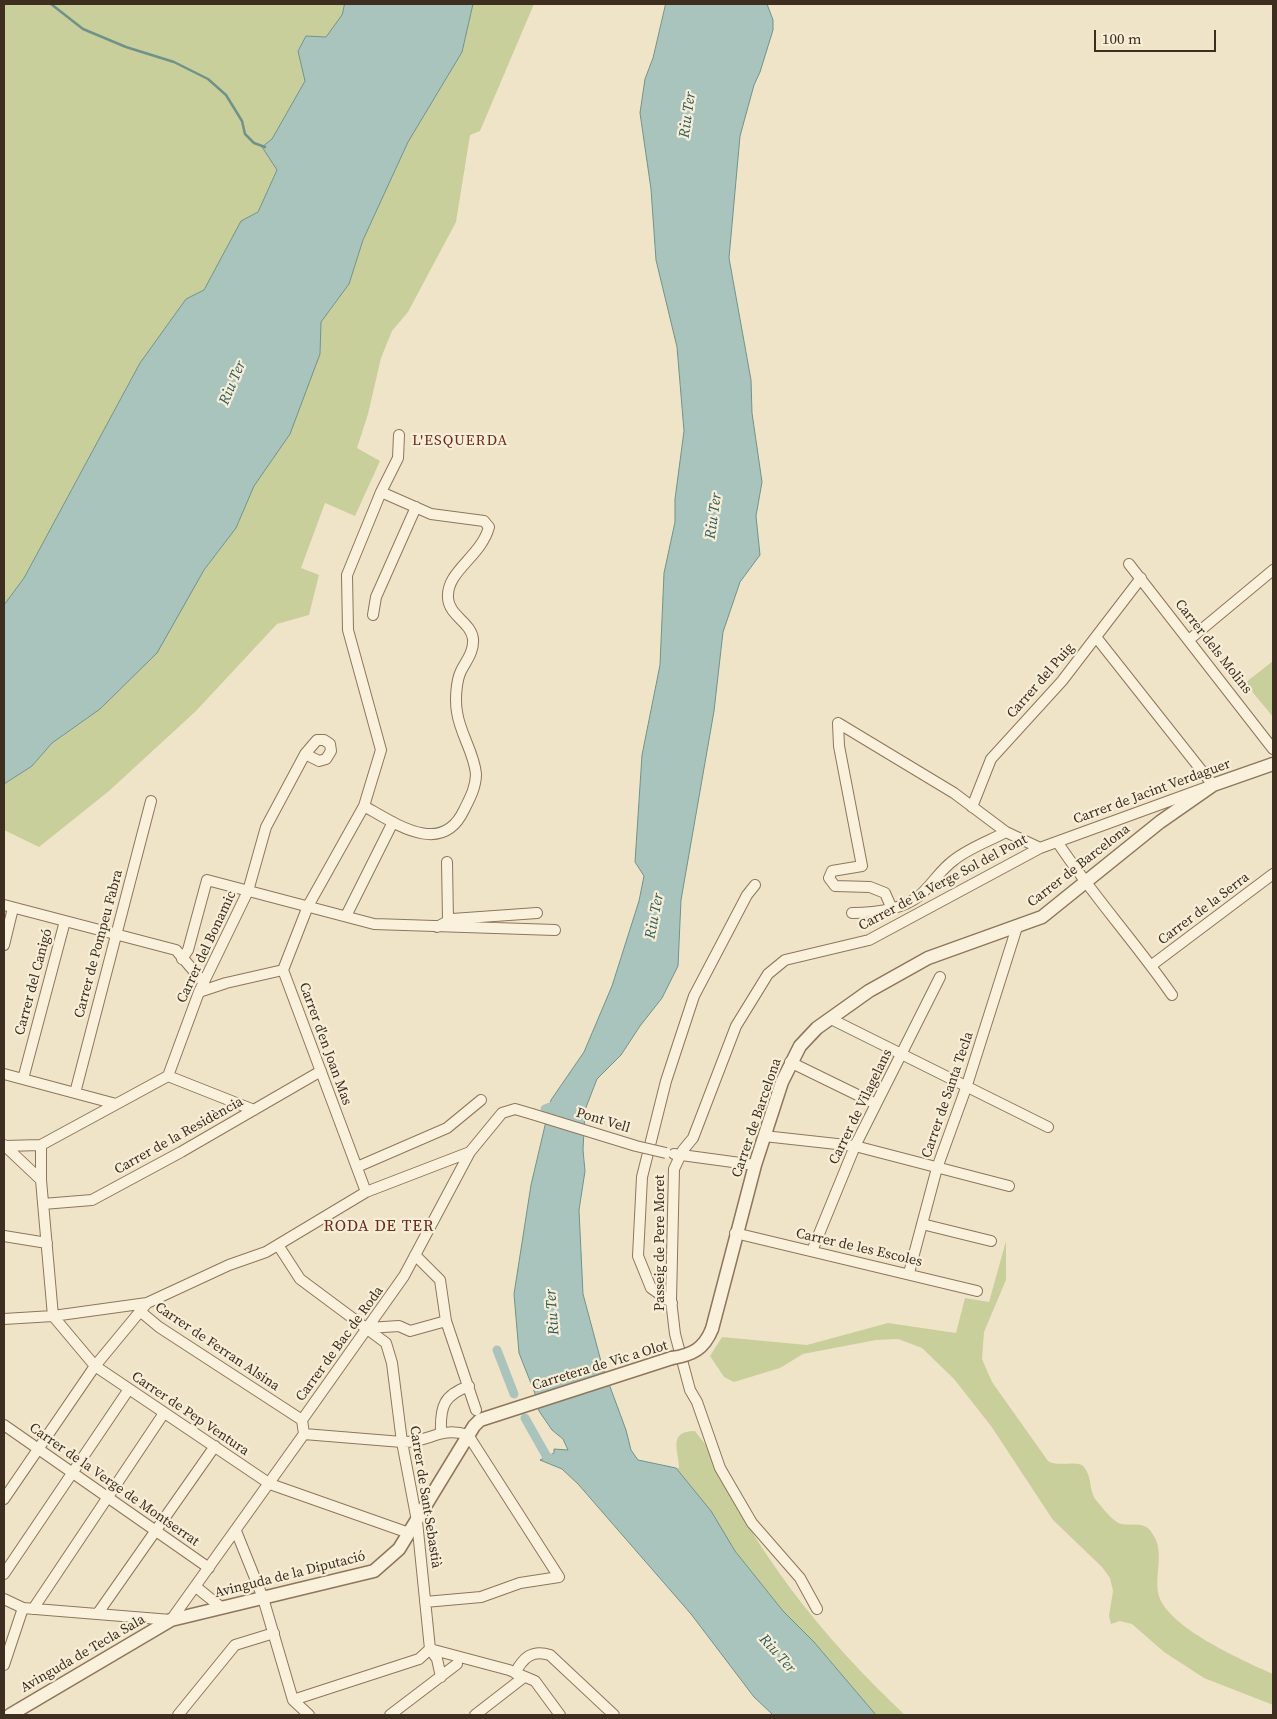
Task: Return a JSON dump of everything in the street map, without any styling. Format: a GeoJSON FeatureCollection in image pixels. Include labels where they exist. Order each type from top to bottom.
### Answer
{"type":"FeatureCollection","features":[{"type":"Feature","properties":{"kind":"street","name":"Carrer d'en Joan Mas"},"geometry":{"type":"LineString","coordinates":[[366,1192],[283,970],[308,906],[364,806],[381,750],[348,630],[347,576],[381,492],[398,458],[399,435]]}},
{"type":"Feature","properties":{"kind":"street"},"geometry":{"type":"LineString","coordinates":[[364,806],[393,822],[419,833],[434,836],[459,822],[474,789],[476,775],[473,756],[457,712],[460,672],[469,658],[473,639],[469,629],[451,609],[448,598],[453,577],[482,545],[489,527],[484,521],[431,514],[381,492]]}},
{"type":"Feature","properties":{"kind":"street"},"geometry":{"type":"LineString","coordinates":[[373,615],[376,597],[416,507]]}},
{"type":"Feature","properties":{"kind":"street","name":"Carrer dels Molins"},"geometry":{"type":"LineString","coordinates":[[1129,564],[1190,639],[1273,748]]}},
{"type":"Feature","properties":{"kind":"street"},"geometry":{"type":"LineString","coordinates":[[1190,639],[1273,570]]}},
{"type":"Feature","properties":{"kind":"street","name":"Carrer del Puig"},"geometry":{"type":"LineString","coordinates":[[972,807],[991,759],[1062,681],[1141,578]]}},
{"type":"Feature","properties":{"kind":"street"},"geometry":{"type":"LineString","coordinates":[[1096,638],[1213,785]]}},
{"type":"Feature","properties":{"kind":"street"},"geometry":{"type":"LineString","coordinates":[[892,909],[885,893],[870,887],[835,886],[829,878],[832,871],[862,866],[839,746],[838,724],[954,792],[1006,832],[1040,848]]}},
{"type":"Feature","properties":{"kind":"street","name":"Carrer del Bonamic"},"geometry":{"type":"LineString","coordinates":[[168,1076],[202,987],[248,890],[266,827],[306,754]]}},
{"type":"Feature","properties":{"kind":"street","name":"Carrer de Jacint Verdaguer"},"geometry":{"type":"LineString","coordinates":[[1040,848],[1273,764]]}},
{"type":"Feature","properties":{"kind":"street","name":"Carrer de Barcelona"},"geometry":{"type":"LineString","coordinates":[[712,1329],[755,1164],[790,1062],[800,1046],[817,1028],[869,990],[928,958],[1042,917],[1084,881],[1160,822],[1213,785]]}},
{"type":"Feature","properties":{"kind":"street","name":"Carrer de Pompeu Fabra"},"geometry":{"type":"LineString","coordinates":[[75,1093],[151,801]]}},
{"type":"Feature","properties":{"kind":"street"},"geometry":{"type":"LineString","coordinates":[[346,916],[393,822]]}},
{"type":"Feature","properties":{"kind":"street"},"geometry":{"type":"LineString","coordinates":[[852,912],[871,913],[892,909],[918,896],[956,858],[1006,832]]}},
{"type":"Feature","properties":{"kind":"street"},"geometry":{"type":"LineString","coordinates":[[1058,843],[1084,881],[1152,965],[1172,995]]}},
{"type":"Feature","properties":{"kind":"street","name":"Carrer de la Verge Sol del Pont"},"geometry":{"type":"LineString","coordinates":[[680,1156],[693,1138],[736,1026],[768,974],[779,964],[785,960],[869,940],[1040,848]]}},
{"type":"Feature","properties":{"kind":"street"},"geometry":{"type":"LineString","coordinates":[[447,862],[448,920]]}},
{"type":"Feature","properties":{"kind":"street","name":"Carrer de la Serra"},"geometry":{"type":"LineString","coordinates":[[1152,965],[1273,874]]}},
{"type":"Feature","properties":{"kind":"street"},"geometry":{"type":"LineString","coordinates":[[182,959],[188,950],[207,880],[374,924],[555,930]]}},
{"type":"Feature","properties":{"kind":"street"},"geometry":{"type":"LineString","coordinates":[[672,1303],[651,1288],[638,1256],[642,1177],[666,1081],[694,996],[747,896],[755,885]]}},
{"type":"Feature","properties":{"kind":"street"},"geometry":{"type":"LineString","coordinates":[[4,944],[8,906],[176,950],[202,987],[283,970]]}},
{"type":"Feature","properties":{"kind":"street"},"geometry":{"type":"LineString","coordinates":[[436,927],[448,920],[537,913]]}},
{"type":"Feature","properties":{"kind":"street","name":"Carrer del Canigó"},"geometry":{"type":"LineString","coordinates":[[23,1079],[65,921]]}},
{"type":"Feature","properties":{"kind":"street","name":"Carrer de Santa Tecla"},"geometry":{"type":"LineString","coordinates":[[909,1273],[937,1168],[966,1088],[1017,927]]}},
{"type":"Feature","properties":{"kind":"street","name":"Carrer de Vilagelans"},"geometry":{"type":"LineString","coordinates":[[812,1251],[855,1146],[940,977]]}},
{"type":"Feature","properties":{"kind":"street"},"geometry":{"type":"LineString","coordinates":[[831,1019],[966,1088],[1048,1127]]}},
{"type":"Feature","properties":{"kind":"street"},"geometry":{"type":"LineString","coordinates":[[790,1062],[876,1104]]}},
{"type":"Feature","properties":{"kind":"street","name":"Carrer de la Residència"},"geometry":{"type":"LineString","coordinates":[[43,1204],[92,1200],[321,1071]]}},
{"type":"Feature","properties":{"kind":"street"},"geometry":{"type":"LineString","coordinates":[[4,1074],[116,1104]]}},
{"type":"Feature","properties":{"kind":"street"},"geometry":{"type":"LineString","coordinates":[[4,1145],[41,1145],[168,1076],[254,1110]]}},
{"type":"Feature","properties":{"kind":"street"},"geometry":{"type":"LineString","coordinates":[[356,1166],[447,1128],[481,1100]]}},
{"type":"Feature","properties":{"kind":"street","name":"Pont Vell"},"geometry":{"type":"LineString","coordinates":[[470,1152],[502,1113],[515,1109],[636,1146],[666,1153],[755,1164]]}},
{"type":"Feature","properties":{"kind":"street"},"geometry":{"type":"LineString","coordinates":[[764,1136],[855,1146],[1009,1186]]}},
{"type":"Feature","properties":{"kind":"street"},"geometry":{"type":"LineString","coordinates":[[4,1145],[41,1180]]}},
{"type":"Feature","properties":{"kind":"street"},"geometry":{"type":"LineString","coordinates":[[41,1145],[41,1180],[54,1316]]}},
{"type":"Feature","properties":{"kind":"street"},"geometry":{"type":"LineString","coordinates":[[4,1319],[144,1307],[229,1265],[266,1252],[366,1192],[470,1152]]}},
{"type":"Feature","properties":{"kind":"street","name":"Carrer de Bac de Roda"},"geometry":{"type":"LineString","coordinates":[[304,1434],[302,1420],[404,1276],[470,1152]]}},
{"type":"Feature","properties":{"kind":"street","name":"Passeig de Pere Moret"},"geometry":{"type":"LineString","coordinates":[[680,1156],[674,1169],[672,1303],[675,1334],[690,1390],[697,1402],[720,1468],[752,1523],[800,1578],[816,1609]]}},
{"type":"Feature","properties":{"kind":"street"},"geometry":{"type":"LineString","coordinates":[[922,1224],[991,1241]]}},
{"type":"Feature","properties":{"kind":"street","name":"Carrer de les Escoles"},"geometry":{"type":"LineString","coordinates":[[736,1233],[909,1273],[977,1291]]}},
{"type":"Feature","properties":{"kind":"street"},"geometry":{"type":"LineString","coordinates":[[4,1236],[47,1243]]}},
{"type":"Feature","properties":{"kind":"street","name":"Carrer de Sant Sebastià"},"geometry":{"type":"LineString","coordinates":[[278,1245],[300,1279],[386,1343],[392,1363],[402,1442],[417,1521],[430,1649],[437,1658],[441,1677]]}},
{"type":"Feature","properties":{"kind":"street"},"geometry":{"type":"LineString","coordinates":[[415,1255],[440,1280],[446,1321],[468,1386],[481,1414]]}},
{"type":"Feature","properties":{"kind":"street"},"geometry":{"type":"LineString","coordinates":[[4,1499],[95,1366],[144,1307]]}},
{"type":"Feature","properties":{"kind":"street","name":"Carrer de Ferran Alsina"},"geometry":{"type":"LineString","coordinates":[[144,1307],[159,1327],[302,1420]]}},
{"type":"Feature","properties":{"kind":"street","name":"Carrer de Pep Ventura"},"geometry":{"type":"LineString","coordinates":[[54,1316],[95,1366],[270,1484],[409,1533]]}},
{"type":"Feature","properties":{"kind":"street"},"geometry":{"type":"LineString","coordinates":[[368,1328],[399,1326],[410,1330],[446,1321]]}},
{"type":"Feature","properties":{"kind":"street","name":"Carretera de Vic a Olot"},"geometry":{"type":"LineString","coordinates":[[481,1414],[672,1358],[693,1354],[708,1340],[712,1329]]}},
{"type":"Feature","properties":{"kind":"street"},"geometry":{"type":"LineString","coordinates":[[441,1432],[441,1413],[445,1402],[452,1392],[468,1386]]}},
{"type":"Feature","properties":{"kind":"street"},"geometry":{"type":"LineString","coordinates":[[4,1574],[129,1389]]}},
{"type":"Feature","properties":{"kind":"street"},"geometry":{"type":"LineString","coordinates":[[4,1665],[28,1608],[108,1497],[164,1413]]}},
{"type":"Feature","properties":{"kind":"street","name":"Avinguda de la Diputació"},"geometry":{"type":"LineString","coordinates":[[171,1620],[374,1571],[399,1549],[481,1414]]}},
{"type":"Feature","properties":{"kind":"street","name":"Carrer de la Verge de Montserrat"},"geometry":{"type":"LineString","coordinates":[[4,1425],[209,1568]]}},
{"type":"Feature","properties":{"kind":"street"},"geometry":{"type":"LineString","coordinates":[[4,1599],[28,1608],[171,1620],[304,1434],[412,1442],[441,1432],[457,1432],[468,1435],[559,1577],[520,1584],[481,1597],[426,1602]]}},
{"type":"Feature","properties":{"kind":"street"},"geometry":{"type":"LineString","coordinates":[[98,1613],[215,1446]]}},
{"type":"Feature","properties":{"kind":"street"},"geometry":{"type":"LineString","coordinates":[[236,1531],[263,1598],[293,1700],[309,1715]]}},
{"type":"Feature","properties":{"kind":"street"},"geometry":{"type":"LineString","coordinates":[[196,1587],[222,1608]]}},
{"type":"Feature","properties":{"kind":"street","name":"Avinguda de Tecla Sala"},"geometry":{"type":"LineString","coordinates":[[10,1715],[171,1620]]}},
{"type":"Feature","properties":{"kind":"street"},"geometry":{"type":"LineString","coordinates":[[178,1715],[236,1645],[274,1633]]}},
{"type":"Feature","properties":{"kind":"street"},"geometry":{"type":"LineString","coordinates":[[293,1700],[419,1659],[430,1649],[535,1681],[560,1715]]}},
{"type":"Feature","properties":{"kind":"street"},"geometry":{"type":"LineString","coordinates":[[475,1715],[520,1675],[522,1661],[532,1654],[542,1652],[550,1655],[614,1715]]}},
{"type":"Feature","properties":{"kind":"street"},"geometry":{"type":"LineString","coordinates":[[390,1715],[457,1664]]}},
{"type":"Feature","properties":{"kind":"green space"},"geometry":{"type":"Polygon","coordinates":[[[4,4],[345,4],[342,15],[326,37],[306,36],[298,50],[305,81],[272,139],[262,147],[277,170],[258,212],[241,221],[204,290],[186,299],[140,363],[24,578],[4,605],[4,4]]]}},
{"type":"Feature","properties":{"kind":"green space"},"geometry":{"type":"Polygon","coordinates":[[[473,4],[534,4],[480,131],[470,135],[456,222],[408,312],[392,331],[381,358],[368,414],[357,448],[380,461],[355,516],[325,503],[301,568],[319,575],[309,615],[277,624],[196,711],[109,791],[39,847],[4,830],[4,784],[32,766],[52,743],[100,709],[236,528],[254,486],[290,434],[320,354],[321,322],[349,284],[363,240],[408,142],[462,52],[473,4]]]}},
{"type":"Feature","properties":{"kind":"green space"},"geometry":{"type":"Polygon","coordinates":[[[1273,661],[1273,717],[1245,683],[1273,661]]]}},
{"type":"Feature","properties":{"kind":"green space"},"geometry":{"type":"Polygon","coordinates":[[[1006,1241],[1006,1280],[984,1332],[982,1359],[992,1382],[1048,1461],[1056,1464],[1082,1465],[1088,1473],[1096,1500],[1111,1517],[1121,1524],[1142,1525],[1149,1529],[1158,1547],[1157,1584],[1163,1605],[1174,1617],[1206,1641],[1273,1674],[1273,1705],[1204,1678],[1164,1652],[1132,1624],[1120,1621],[1111,1624],[1109,1616],[1113,1591],[1110,1578],[1102,1567],[1053,1520],[991,1426],[954,1379],[922,1348],[898,1339],[876,1340],[803,1354],[780,1368],[734,1382],[724,1377],[710,1356],[722,1337],[807,1345],[888,1323],[956,1333],[965,1298],[989,1302],[1006,1241]]]}},
{"type":"Feature","properties":{"kind":"green space"},"geometry":{"type":"Polygon","coordinates":[[[695,1431],[705,1444],[745,1520],[791,1590],[845,1654],[905,1715],[876,1715],[814,1642],[783,1611],[735,1551],[710,1511],[676,1468],[679,1468],[676,1443],[678,1438],[681,1434],[695,1431]]]}},
{"type":"Feature","properties":{"kind":"water","name":"Riu Ter"},"geometry":{"type":"Polygon","coordinates":[[[345,4],[473,4],[462,52],[408,142],[363,240],[349,284],[321,322],[320,354],[290,434],[254,486],[236,528],[204,570],[157,653],[100,709],[52,743],[32,766],[4,784],[4,605],[24,578],[140,363],[186,299],[204,290],[241,221],[258,212],[277,170],[262,147],[272,139],[305,81],[298,51],[306,36],[326,37],[342,15],[345,4]]]}},
{"type":"Feature","properties":{"kind":"water","name":"Riu Ter"},"geometry":{"type":"Polygon","coordinates":[[[666,4],[767,4],[773,20],[773,30],[754,85],[740,136],[729,258],[751,380],[752,413],[762,482],[756,516],[760,555],[740,582],[723,632],[714,711],[681,900],[678,966],[662,998],[640,1026],[621,1055],[597,1079],[585,1110],[583,1150],[585,1171],[579,1210],[583,1294],[602,1365],[626,1430],[631,1450],[638,1460],[676,1468],[711,1511],[735,1551],[783,1611],[814,1642],[876,1715],[773,1715],[754,1697],[691,1614],[578,1484],[562,1469],[540,1460],[554,1453],[554,1449],[568,1450],[563,1439],[552,1430],[539,1411],[536,1396],[519,1353],[514,1294],[531,1185],[551,1100],[584,1052],[612,986],[639,901],[644,876],[635,862],[642,755],[660,665],[664,573],[675,522],[675,499],[684,431],[677,347],[656,260],[651,189],[640,113],[645,79],[653,58],[666,4]]]}},
{"type":"Feature","properties":{"kind":"waterway"},"geometry":{"type":"LineString","coordinates":[[51,4],[83,29],[126,47],[174,62],[208,79],[226,95],[242,121],[245,134],[254,143],[265,147]]}},
{"type":"Feature","properties":{"kind":"waterway"},"geometry":{"type":"LineString","coordinates":[[545,1109],[561,1103]]}},
{"type":"Feature","properties":{"kind":"waterway"},"geometry":{"type":"LineString","coordinates":[[497,1350],[514,1394]]}},
{"type":"Feature","properties":{"kind":"waterway"},"geometry":{"type":"LineString","coordinates":[[525,1418],[547,1457],[557,1461]]}},
{"type":"Feature","properties":{"kind":"district","name":"L'ESQUERDA"},"geometry":{"type":"Point","coordinates":[460,441]}},
{"type":"Feature","properties":{"kind":"district","name":"RODA DE TER"},"geometry":{"type":"Point","coordinates":[379,1227]}}]}
